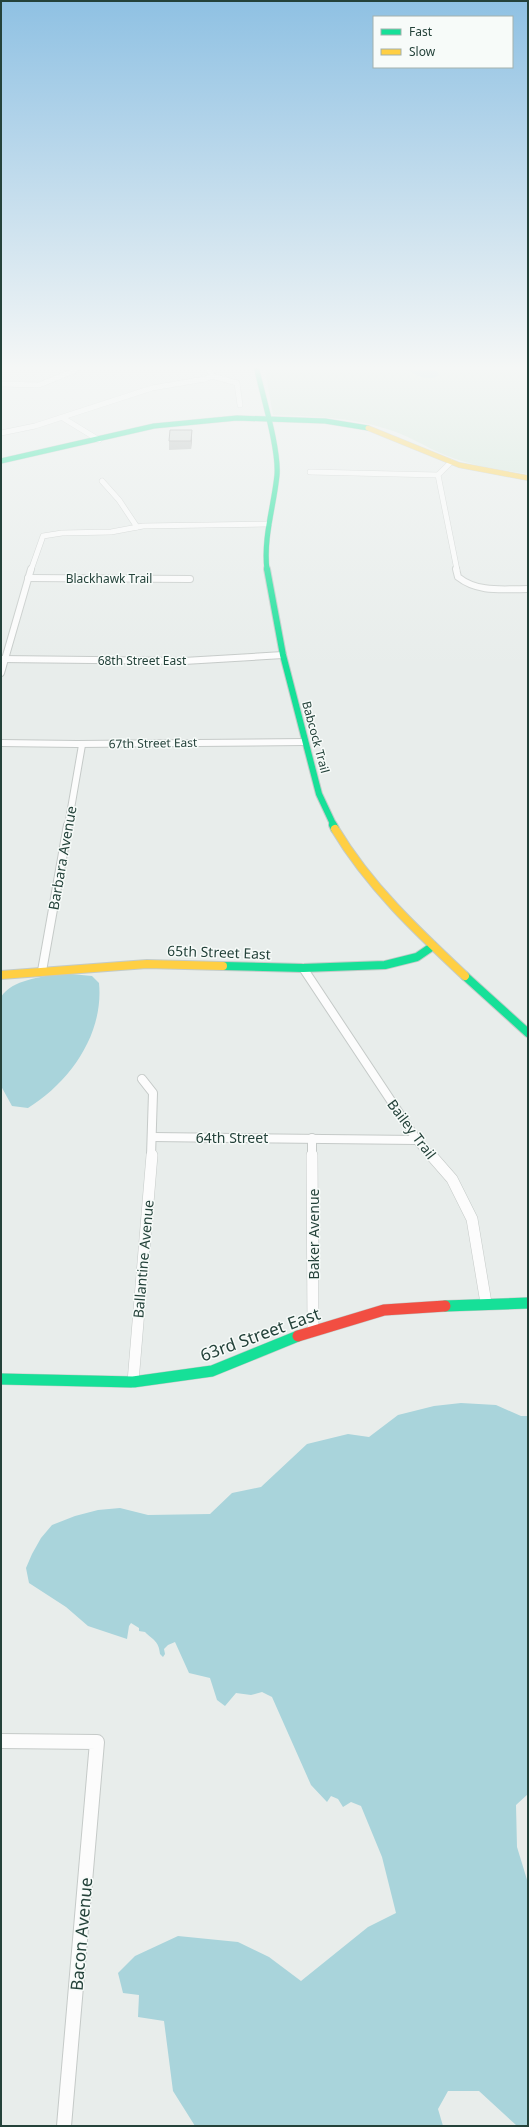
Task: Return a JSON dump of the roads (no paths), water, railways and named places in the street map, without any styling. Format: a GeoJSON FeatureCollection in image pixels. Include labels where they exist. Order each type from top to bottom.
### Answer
{"type":"FeatureCollection","features":[{"type":"Feature","properties":{"kind":"street","name":"Babcock Trail"},"geometry":{"type":"LineString","coordinates":[[276,469],[277,474],[269,524],[266,564],[283,655],[304,742],[326,813],[343,844],[367,877],[433,946],[528,1033]]}},
{"type":"Feature","properties":{"kind":"street"},"geometry":{"type":"LineString","coordinates":[[310,472],[438,475],[444,469]]}},
{"type":"Feature","properties":{"kind":"street"},"geometry":{"type":"LineString","coordinates":[[478,469],[528,478]]}},
{"type":"Feature","properties":{"kind":"street"},"geometry":{"type":"LineString","coordinates":[[438,475],[458,577],[466,585],[481,589],[528,589]]}},
{"type":"Feature","properties":{"kind":"street"},"geometry":{"type":"LineString","coordinates":[[102,480],[119,500],[136,527]]}},
{"type":"Feature","properties":{"kind":"street"},"geometry":{"type":"LineString","coordinates":[[1,672],[3,659],[28,578],[43,536],[62,533],[111,532],[136,527],[269,524]]}},
{"type":"Feature","properties":{"kind":"street","name":"Blackhawk Trail"},"geometry":{"type":"LineString","coordinates":[[28,578],[190,579]]}},
{"type":"Feature","properties":{"kind":"street","name":"68th Street East"},"geometry":{"type":"LineString","coordinates":[[3,659],[184,660],[283,655]]}},
{"type":"Feature","properties":{"kind":"street","name":"67th Street East"},"geometry":{"type":"LineString","coordinates":[[1,743],[82,745],[211,741],[304,742]]}},
{"type":"Feature","properties":{"kind":"street","name":"Barbara Avenue"},"geometry":{"type":"LineString","coordinates":[[42,971],[82,745]]}},
{"type":"Feature","properties":{"kind":"street","name":"65th Street East"},"geometry":{"type":"LineString","coordinates":[[1,975],[147,964],[303,968],[385,965],[417,957],[433,946]]}},
{"type":"Feature","properties":{"kind":"street","name":"Bailey Trail"},"geometry":{"type":"LineString","coordinates":[[303,968],[417,1140],[452,1179],[472,1219],[486,1304]]}},
{"type":"Feature","properties":{"kind":"street","name":"Ballantine Avenue"},"geometry":{"type":"LineString","coordinates":[[133,1382],[153,1137],[153,1093],[142,1079]]}},
{"type":"Feature","properties":{"kind":"street","name":"64th Street"},"geometry":{"type":"LineString","coordinates":[[153,1137],[417,1140]]}},
{"type":"Feature","properties":{"kind":"street","name":"Baker Avenue"},"geometry":{"type":"LineString","coordinates":[[312,1138],[313,1330]]}},
{"type":"Feature","properties":{"kind":"street","name":"63rd Street East"},"geometry":{"type":"LineString","coordinates":[[1,1379],[133,1382],[212,1371],[313,1330],[384,1310],[528,1303]]}},
{"type":"Feature","properties":{"kind":"street","name":"Bacon Avenue"},"geometry":{"type":"LineString","coordinates":[[1,1741],[97,1742],[64,2126]]}},
{"type":"Feature","properties":{"kind":"water"},"geometry":{"type":"Polygon","coordinates":[[[60,973],[92,976],[99,983],[99,1002],[96,1020],[90,1038],[81,1055],[58,1085],[28,1108],[12,1106],[1,1086],[1,997],[12,986],[28,980],[60,973]]]}},
{"type":"Feature","properties":{"kind":"water"},"geometry":{"type":"Polygon","coordinates":[[[461,1403],[496,1405],[521,1416],[528,1416],[528,1794],[516,1805],[517,1847],[528,1883],[528,2126],[516,2125],[479,2091],[448,2091],[438,2109],[443,2126],[195,2126],[173,2091],[164,2021],[138,2017],[139,1995],[123,1993],[118,1973],[135,1956],[178,1936],[238,1942],[269,1957],[301,1981],[368,1927],[396,1913],[382,1857],[361,1806],[351,1802],[343,1807],[338,1799],[331,1796],[327,1802],[311,1785],[272,1697],[262,1692],[251,1695],[236,1693],[225,1706],[217,1700],[210,1678],[189,1673],[175,1642],[168,1645],[164,1649],[165,1654],[163,1657],[160,1654],[155,1641],[145,1632],[139,1631],[139,1628],[131,1623],[129,1626],[127,1639],[88,1626],[66,1607],[29,1583],[26,1568],[41,1538],[52,1525],[75,1516],[98,1510],[120,1508],[148,1515],[210,1514],[232,1493],[261,1487],[307,1444],[348,1434],[369,1437],[398,1415],[434,1406],[461,1403]]]}}]}
